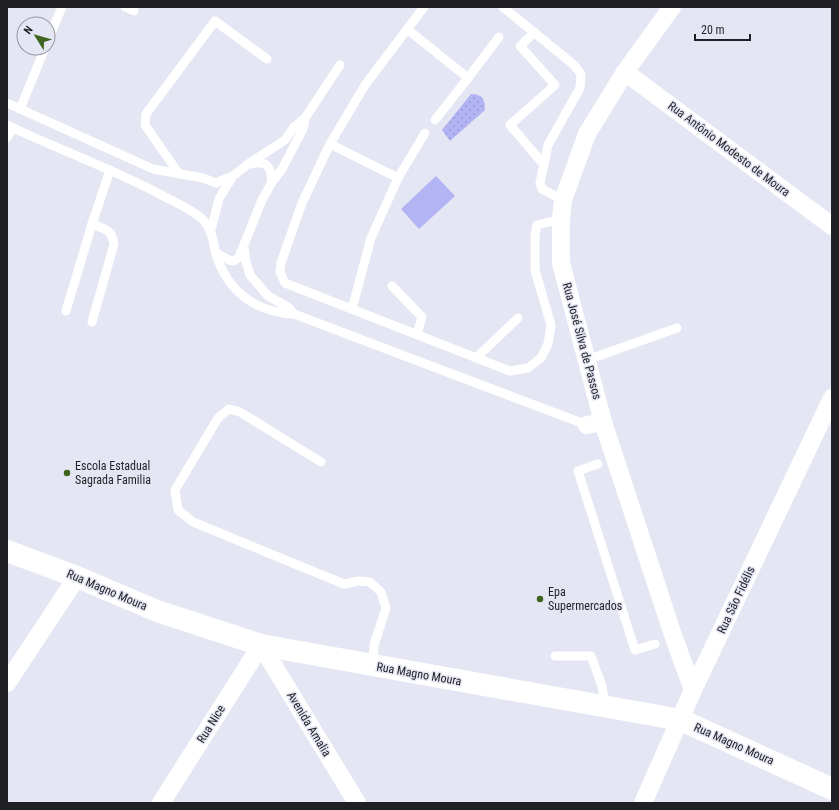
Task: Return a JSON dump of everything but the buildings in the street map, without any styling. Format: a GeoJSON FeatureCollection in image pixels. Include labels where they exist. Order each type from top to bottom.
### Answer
{"type":"FeatureCollection","features":[{"type":"Feature","properties":{"kind":"street","name":"Rua José Silva de Passos"},"geometry":{"type":"LineString","coordinates":[[672,7],[625,72],[587,134],[563,200],[561,219],[561,263],[587,360],[595,423],[693,690]]}},
{"type":"Feature","properties":{"kind":"street","name":"Rua Antônio Modesto de Moura"},"geometry":{"type":"LineString","coordinates":[[625,72],[832,226]]}},
{"type":"Feature","properties":{"kind":"street","name":"Rua São Fidélis"},"geometry":{"type":"LineString","coordinates":[[644,803],[693,690],[832,398]]}},
{"type":"Feature","properties":{"kind":"street","name":"Rua Magno Moura"},"geometry":{"type":"LineString","coordinates":[[7,551],[77,577],[157,611],[261,645],[681,720],[832,789]]}},
{"type":"Feature","properties":{"kind":"street"},"geometry":{"type":"LineString","coordinates":[[7,683],[77,577]]}},
{"type":"Feature","properties":{"kind":"street","name":"Rua Nice"},"geometry":{"type":"LineString","coordinates":[[161,803],[261,645]]}},
{"type":"Feature","properties":{"kind":"street","name":"Avenida Amalia"},"geometry":{"type":"LineString","coordinates":[[261,645],[357,803]]}},
{"type":"Feature","properties":{"kind":"lane"},"geometry":{"type":"LineString","coordinates":[[56,21],[62,7]]}},
{"type":"Feature","properties":{"kind":"lane"},"geometry":{"type":"LineString","coordinates":[[125,7],[134,11]]}},
{"type":"Feature","properties":{"kind":"lane"},"geometry":{"type":"LineString","coordinates":[[424,7],[365,85],[330,144],[302,203],[281,263],[280,272],[285,283],[510,371],[528,368],[541,358],[548,344],[550,325],[535,270],[534,235],[537,225],[561,219]]}},
{"type":"Feature","properties":{"kind":"lane"},"geometry":{"type":"LineString","coordinates":[[503,7],[574,65],[581,74],[580,88],[548,145],[540,183],[542,190],[563,200]]}},
{"type":"Feature","properties":{"kind":"lane"},"geometry":{"type":"LineString","coordinates":[[179,174],[145,125],[146,114],[215,21],[267,59]]}},
{"type":"Feature","properties":{"kind":"lane"},"geometry":{"type":"LineString","coordinates":[[407,29],[468,78]]}},
{"type":"Feature","properties":{"kind":"lane"},"geometry":{"type":"LineString","coordinates":[[535,32],[520,46],[555,85],[510,125],[544,165]]}},
{"type":"Feature","properties":{"kind":"lane"},"geometry":{"type":"LineString","coordinates":[[435,120],[498,37]]}},
{"type":"Feature","properties":{"kind":"lane"},"geometry":{"type":"LineString","coordinates":[[20,109],[42,56]]}},
{"type":"Feature","properties":{"kind":"lane"},"geometry":{"type":"LineString","coordinates":[[216,253],[234,261],[239,257],[262,200],[272,182],[282,169],[303,129],[306,118],[340,65]]}},
{"type":"Feature","properties":{"kind":"lane"},"geometry":{"type":"LineString","coordinates":[[7,103],[153,169],[203,178],[216,183],[233,176],[248,164],[285,140],[294,127],[306,118]]}},
{"type":"Feature","properties":{"kind":"lane"},"geometry":{"type":"LineString","coordinates":[[7,138],[10,127],[146,186],[202,218],[210,230],[220,267],[230,284],[248,301],[271,310],[294,314],[595,423]]}},
{"type":"Feature","properties":{"kind":"lane"},"geometry":{"type":"LineString","coordinates":[[352,309],[371,238],[398,178],[425,133]]}},
{"type":"Feature","properties":{"kind":"lane"},"geometry":{"type":"LineString","coordinates":[[330,144],[398,178]]}},
{"type":"Feature","properties":{"kind":"lane"},"geometry":{"type":"LineString","coordinates":[[248,164],[260,162],[266,164],[271,171],[272,182]]}},
{"type":"Feature","properties":{"kind":"lane"},"geometry":{"type":"LineString","coordinates":[[66,311],[110,170]]}},
{"type":"Feature","properties":{"kind":"lane"},"geometry":{"type":"LineString","coordinates":[[210,230],[219,199],[233,176]]}},
{"type":"Feature","properties":{"kind":"lane"},"geometry":{"type":"LineString","coordinates":[[92,224],[108,230],[113,236],[114,244],[92,322]]}},
{"type":"Feature","properties":{"kind":"lane"},"geometry":{"type":"LineString","coordinates":[[244,245],[246,262],[250,275],[268,296],[288,307],[294,314]]}},
{"type":"Feature","properties":{"kind":"lane"},"geometry":{"type":"LineString","coordinates":[[392,286],[422,317],[417,334]]}},
{"type":"Feature","properties":{"kind":"lane"},"geometry":{"type":"LineString","coordinates":[[476,358],[518,318]]}},
{"type":"Feature","properties":{"kind":"lane"},"geometry":{"type":"LineString","coordinates":[[587,360],[677,328]]}},
{"type":"Feature","properties":{"kind":"lane"},"geometry":{"type":"LineString","coordinates":[[321,462],[240,412],[229,409],[218,418],[175,490],[178,510],[193,522],[344,584],[358,581],[370,582],[381,592],[386,608],[374,645],[373,665]]}},
{"type":"Feature","properties":{"kind":"lane"},"geometry":{"type":"LineString","coordinates":[[598,464],[578,471],[580,478],[635,650],[655,644]]}},
{"type":"Feature","properties":{"kind":"lane"},"geometry":{"type":"LineString","coordinates":[[555,656],[591,656],[602,686],[605,706]]}},
{"type":"Feature","properties":{"kind":"shaded area"},"geometry":{"type":"Polygon","coordinates":[[[471,94],[478,95],[482,98],[485,110],[450,141],[442,130],[471,94]]]}},
{"type":"Feature","properties":{"kind":"shaded area"},"geometry":{"type":"Polygon","coordinates":[[[436,176],[455,196],[419,229],[401,209],[436,176]]]}},
{"type":"Feature","properties":{"kind":"place","name":"Escola Estadual Sagrada Familia"},"geometry":{"type":"Point","coordinates":[67,473]}},
{"type":"Feature","properties":{"kind":"place","name":"Epa Supermercados"},"geometry":{"type":"Point","coordinates":[540,599]}}]}
